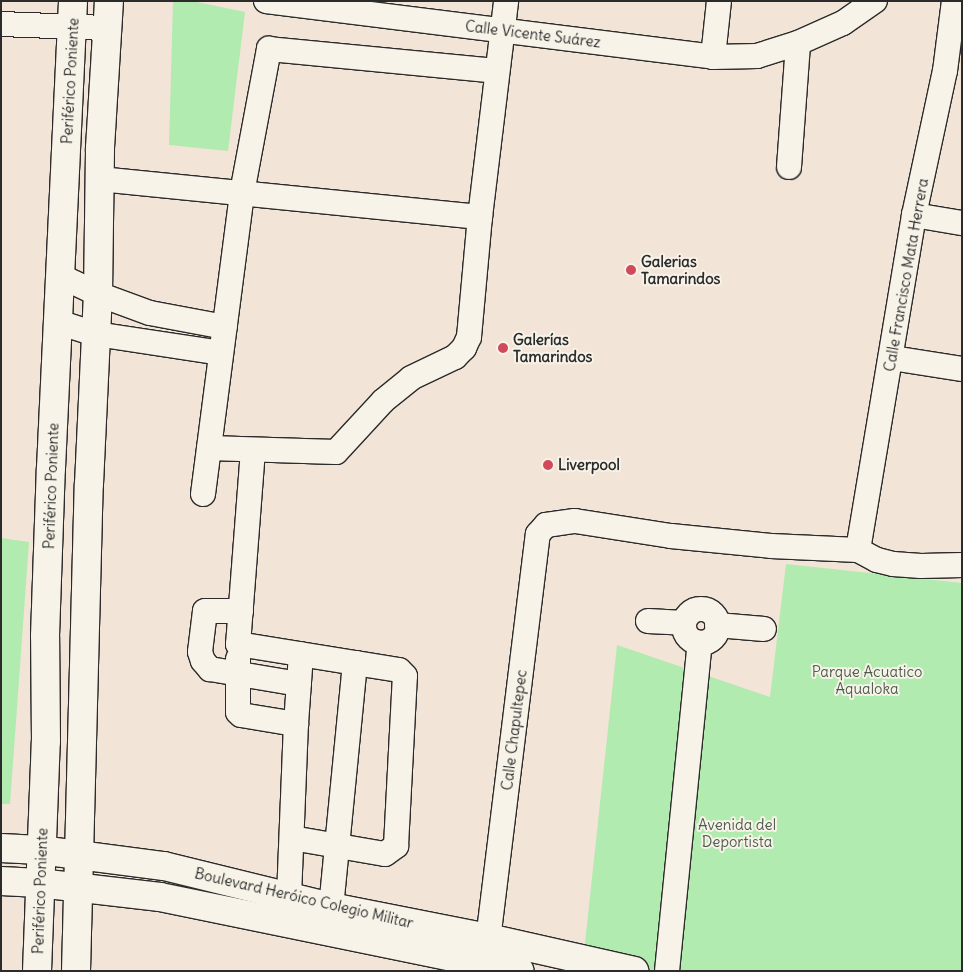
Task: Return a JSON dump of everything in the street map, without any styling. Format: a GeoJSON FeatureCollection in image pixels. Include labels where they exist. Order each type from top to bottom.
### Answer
{"type":"FeatureCollection","features":[{"type":"Feature","properties":{"kind":"main road"},"geometry":{"type":"LineString","coordinates":[[76,971],[84,625],[98,294],[100,179],[109,1]]}},
{"type":"Feature","properties":{"kind":"main road","name":"Periférico Poniente"},"geometry":{"type":"LineString","coordinates":[[37,971],[40,850],[46,741],[45,636],[73,14]]}},
{"type":"Feature","properties":{"kind":"main road","name":"Boulevard Heróico Colegio Militar"},"geometry":{"type":"LineString","coordinates":[[1,848],[40,850],[164,866],[331,908],[486,951],[519,971]]}},
{"type":"Feature","properties":{"kind":"main road","name":"Boulevard Heróico Colegio Militar"},"geometry":{"type":"LineString","coordinates":[[1,881],[39,883],[160,897],[486,951],[634,971]]}},
{"type":"Feature","properties":{"kind":"street","name":"Calle Vicente Suárez"},"geometry":{"type":"LineString","coordinates":[[266,1],[502,29],[713,57],[757,56],[798,43],[843,23],[875,1]]}},
{"type":"Feature","properties":{"kind":"street"},"geometry":{"type":"LineString","coordinates":[[209,448],[336,452],[383,401],[411,378],[455,357],[464,348],[469,337],[480,217],[506,1]]}},
{"type":"Feature","properties":{"kind":"street"},"geometry":{"type":"LineString","coordinates":[[713,57],[719,1]]}},
{"type":"Feature","properties":{"kind":"street","name":"Calle Francisco Mata Herrera"},"geometry":{"type":"LineString","coordinates":[[858,550],[892,358],[914,215],[953,72],[954,1]]}},
{"type":"Feature","properties":{"kind":"street"},"geometry":{"type":"LineString","coordinates":[[1,24],[73,14],[107,28]]}},
{"type":"Feature","properties":{"kind":"street"},"geometry":{"type":"LineString","coordinates":[[790,168],[798,43]]}},
{"type":"Feature","properties":{"kind":"street"},"geometry":{"type":"LineString","coordinates":[[203,494],[242,193],[269,49],[497,71]]}},
{"type":"Feature","properties":{"kind":"street"},"geometry":{"type":"LineString","coordinates":[[100,179],[480,217]]}},
{"type":"Feature","properties":{"kind":"street"},"geometry":{"type":"LineString","coordinates":[[914,215],[962,223]]}},
{"type":"Feature","properties":{"kind":"street"},"geometry":{"type":"LineString","coordinates":[[60,276],[98,294],[150,313],[224,327]]}},
{"type":"Feature","properties":{"kind":"street"},"geometry":{"type":"LineString","coordinates":[[58,322],[96,334],[221,353]]}},
{"type":"Feature","properties":{"kind":"street"},"geometry":{"type":"LineString","coordinates":[[892,358],[962,369]]}},
{"type":"Feature","properties":{"kind":"street"},"geometry":{"type":"LineString","coordinates":[[253,450],[238,644],[237,708],[241,715],[296,724]]}},
{"type":"Feature","properties":{"kind":"street","name":"Calle Chapultepec"},"geometry":{"type":"LineString","coordinates":[[486,951],[538,534],[546,524],[575,521],[671,536],[771,546],[858,550]]}},
{"type":"Feature","properties":{"kind":"street"},"geometry":{"type":"LineString","coordinates":[[858,550],[877,560],[893,564],[921,566],[962,565]]}},
{"type":"Feature","properties":{"kind":"street"},"geometry":{"type":"LineString","coordinates":[[698,609],[712,613],[717,625],[712,638],[700,643],[687,636],[684,623],[691,612],[698,609]]}},
{"type":"Feature","properties":{"kind":"street"},"geometry":{"type":"LineString","coordinates":[[241,611],[205,611],[200,652],[202,661],[210,669],[299,684]]}},
{"type":"Feature","properties":{"kind":"street"},"geometry":{"type":"LineString","coordinates":[[648,620],[684,623]]}},
{"type":"Feature","properties":{"kind":"street"},"geometry":{"type":"LineString","coordinates":[[717,625],[764,629]]}},
{"type":"Feature","properties":{"kind":"street"},"geometry":{"type":"LineString","coordinates":[[667,971],[700,643]]}},
{"type":"Feature","properties":{"kind":"street"},"geometry":{"type":"LineString","coordinates":[[238,644],[399,670],[405,676],[396,846],[384,854],[292,838]]}},
{"type":"Feature","properties":{"kind":"street"},"geometry":{"type":"LineString","coordinates":[[289,897],[296,724],[301,654]]}},
{"type":"Feature","properties":{"kind":"street"},"geometry":{"type":"LineString","coordinates":[[331,908],[354,662]]}},
{"type":"Feature","properties":{"kind":"green space"},"geometry":{"type":"Polygon","coordinates":[[[173,1],[192,1],[245,12],[228,151],[169,145],[173,1]]]}},
{"type":"Feature","properties":{"kind":"green space"},"geometry":{"type":"Polygon","coordinates":[[[1,538],[29,542],[10,804],[1,804],[1,538]]]}},
{"type":"Feature","properties":{"kind":"green space","name":"Avenida del Deportista"},"geometry":{"type":"Polygon","coordinates":[[[786,564],[962,583],[962,971],[582,971],[617,645],[770,697],[786,564]]]}},
{"type":"Feature","properties":{"kind":"place","name":"Galerias Tamarindos"},"geometry":{"type":"Point","coordinates":[631,270]}},
{"type":"Feature","properties":{"kind":"place","name":"Galerías Tamarindos"},"geometry":{"type":"Point","coordinates":[503,348]}},
{"type":"Feature","properties":{"kind":"place","name":"Liverpool"},"geometry":{"type":"Point","coordinates":[548,465]}},
{"type":"Feature","properties":{"kind":"park label","name":"Parque Acuatico Aqualoka"},"geometry":{"type":"Point","coordinates":[867,680]}}]}
